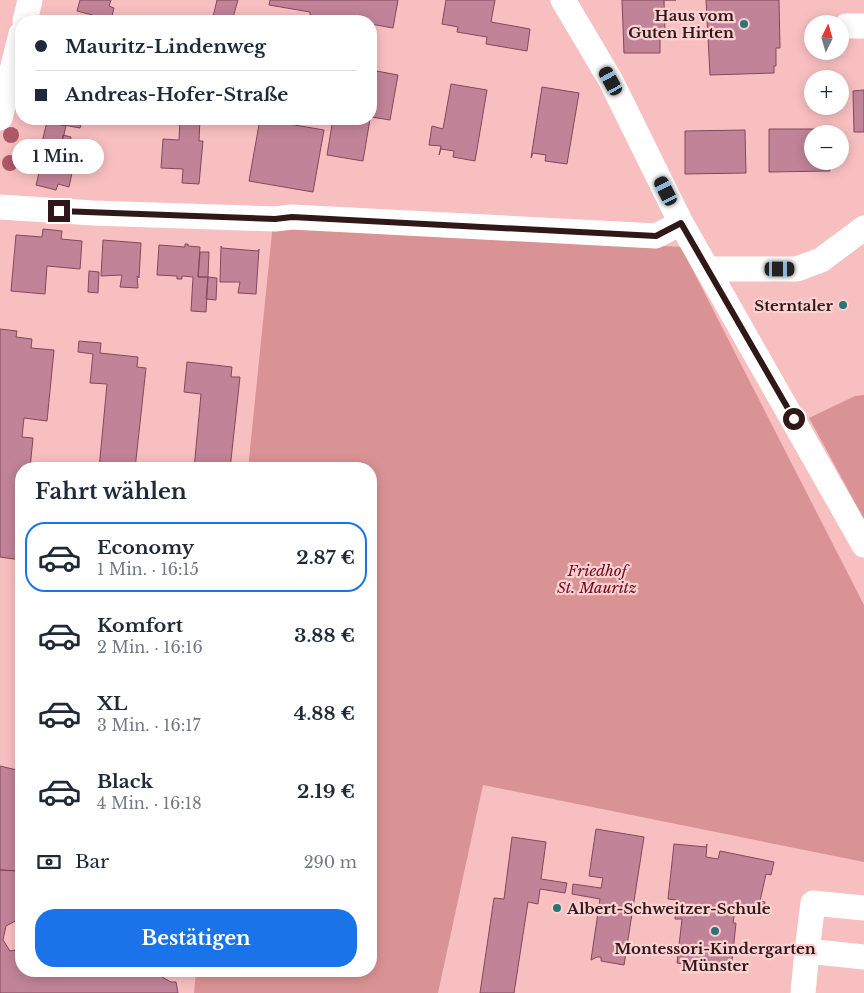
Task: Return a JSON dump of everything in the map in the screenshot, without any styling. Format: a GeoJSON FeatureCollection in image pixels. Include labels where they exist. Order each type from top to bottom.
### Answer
{"type":"FeatureCollection","features":[{"type":"Feature","properties":{"kind":"street"},"geometry":{"type":"LineString","coordinates":[[26,15],[30,0]]}},
{"type":"Feature","properties":{"kind":"street"},"geometry":{"type":"LineString","coordinates":[[563,0],[611,81],[681,223],[864,545]]}},
{"type":"Feature","properties":{"kind":"street"},"geometry":{"type":"LineString","coordinates":[[0,118],[15,58]]}},
{"type":"Feature","properties":{"kind":"street"},"geometry":{"type":"LineString","coordinates":[[0,206],[92,213],[275,219],[292,217],[656,236],[681,223]]}},
{"type":"Feature","properties":{"kind":"street"},"geometry":{"type":"LineString","coordinates":[[708,269],[798,269],[821,260],[864,228]]}},
{"type":"Feature","properties":{"kind":"street"},"geometry":{"type":"LineString","coordinates":[[802,993],[813,903],[864,908]]}},
{"type":"Feature","properties":{"kind":"street"},"geometry":{"type":"LineString","coordinates":[[807,951],[864,957]]}},
{"type":"Feature","properties":{"kind":"green space","name":"Friedhof St. Mauritz"},"geometry":{"type":"Polygon","coordinates":[[[273,223],[681,247],[864,605],[864,862],[483,785],[438,993],[194,993],[195,977],[377,977],[377,462],[249,462],[273,223]]]}},
{"type":"Feature","properties":{"kind":"green space"},"geometry":{"type":"Polygon","coordinates":[[[864,395],[864,519],[809,418],[855,396],[864,395]]]}},
{"type":"Feature","properties":{"kind":"building"},"geometry":{"type":"Polygon","coordinates":[[[80,0],[111,0],[109,6],[114,8],[112,15],[92,15],[77,11],[80,0]]]}},
{"type":"Feature","properties":{"kind":"building"},"geometry":{"type":"Polygon","coordinates":[[[217,0],[238,0],[234,15],[213,15],[217,0]]]}},
{"type":"Feature","properties":{"kind":"building"},"geometry":{"type":"Polygon","coordinates":[[[270,0],[398,0],[393,28],[377,25],[377,15],[310,15],[310,12],[269,5],[270,0]]]}},
{"type":"Feature","properties":{"kind":"building"},"geometry":{"type":"Polygon","coordinates":[[[446,0],[495,0],[491,22],[530,29],[527,51],[486,44],[487,37],[457,32],[458,27],[442,24],[446,0]]]}},
{"type":"Feature","properties":{"kind":"building","name":"Haus vom Guten Hirten"},"geometry":{"type":"Polygon","coordinates":[[[622,0],[664,0],[665,35],[660,35],[660,53],[624,53],[622,0]]]}},
{"type":"Feature","properties":{"kind":"building","name":"Haus vom Guten Hirten"},"geometry":{"type":"Polygon","coordinates":[[[706,0],[779,0],[780,48],[776,48],[774,73],[710,75],[706,0]]]}},
{"type":"Feature","properties":{"kind":"building"},"geometry":{"type":"Polygon","coordinates":[[[377,71],[398,75],[390,120],[377,118],[377,71]]]}},
{"type":"Feature","properties":{"kind":"building"},"geometry":{"type":"Polygon","coordinates":[[[451,84],[487,90],[475,161],[453,157],[454,151],[441,149],[439,155],[441,146],[429,145],[432,126],[443,129],[451,84]]]}},
{"type":"Feature","properties":{"kind":"building"},"geometry":{"type":"Polygon","coordinates":[[[542,87],[579,93],[567,164],[545,161],[546,155],[533,153],[531,158],[542,87]]]}},
{"type":"Feature","properties":{"kind":"building"},"geometry":{"type":"Polygon","coordinates":[[[864,90],[864,132],[854,132],[853,91],[864,90]]]}},
{"type":"Feature","properties":{"kind":"building"},"geometry":{"type":"Polygon","coordinates":[[[46,125],[66,126],[61,146],[42,142],[46,125]]]}},
{"type":"Feature","properties":{"kind":"building"},"geometry":{"type":"Polygon","coordinates":[[[64,125],[81,125],[80,128],[64,125]]]}},
{"type":"Feature","properties":{"kind":"building"},"geometry":{"type":"Polygon","coordinates":[[[180,125],[200,125],[199,141],[203,141],[199,184],[182,183],[183,169],[161,168],[163,139],[179,140],[180,125]]]}},
{"type":"Feature","properties":{"kind":"building"},"geometry":{"type":"Polygon","coordinates":[[[259,125],[295,125],[324,130],[313,192],[249,181],[259,125]]]}},
{"type":"Feature","properties":{"kind":"building"},"geometry":{"type":"Polygon","coordinates":[[[332,125],[369,125],[363,161],[327,155],[332,125]]]}},
{"type":"Feature","properties":{"kind":"building"},"geometry":{"type":"Polygon","coordinates":[[[769,129],[804,129],[804,170],[830,171],[769,172],[769,129]]]}},
{"type":"Feature","properties":{"kind":"building"},"geometry":{"type":"Polygon","coordinates":[[[745,130],[746,173],[685,174],[685,131],[745,130]]]}},
{"type":"Feature","properties":{"kind":"building"},"geometry":{"type":"Polygon","coordinates":[[[63,135],[71,137],[69,148],[61,146],[63,135]]]}},
{"type":"Feature","properties":{"kind":"building"},"geometry":{"type":"Polygon","coordinates":[[[46,142],[70,148],[67,159],[44,153],[46,142]]]}},
{"type":"Feature","properties":{"kind":"building"},"geometry":{"type":"Polygon","coordinates":[[[44,153],[71,160],[68,172],[72,173],[69,187],[58,184],[56,190],[36,185],[44,153]]]}},
{"type":"Feature","properties":{"kind":"building"},"geometry":{"type":"Polygon","coordinates":[[[43,229],[62,231],[61,239],[82,241],[80,269],[47,266],[45,294],[11,291],[16,235],[42,237],[43,229]]]}},
{"type":"Feature","properties":{"kind":"building"},"geometry":{"type":"Polygon","coordinates":[[[103,240],[141,243],[139,278],[137,276],[138,288],[120,287],[122,275],[101,276],[103,240]]]}},
{"type":"Feature","properties":{"kind":"building"},"geometry":{"type":"Polygon","coordinates":[[[185,244],[200,247],[198,277],[208,277],[206,312],[191,311],[193,277],[182,276],[182,279],[177,279],[177,276],[157,275],[159,245],[185,247],[185,244]]]}},
{"type":"Feature","properties":{"kind":"building"},"geometry":{"type":"Polygon","coordinates":[[[221,246],[222,248],[258,251],[259,249],[256,294],[238,293],[240,282],[220,282],[221,246]]]}},
{"type":"Feature","properties":{"kind":"building"},"geometry":{"type":"Polygon","coordinates":[[[200,252],[209,252],[208,277],[198,277],[200,252]]]}},
{"type":"Feature","properties":{"kind":"building"},"geometry":{"type":"Polygon","coordinates":[[[89,271],[99,272],[98,293],[88,292],[89,271]]]}},
{"type":"Feature","properties":{"kind":"building"},"geometry":{"type":"Polygon","coordinates":[[[208,277],[217,278],[216,300],[206,299],[208,277]]]}},
{"type":"Feature","properties":{"kind":"building"},"geometry":{"type":"Polygon","coordinates":[[[0,329],[17,331],[16,337],[32,339],[31,348],[54,350],[47,421],[24,418],[22,437],[33,438],[31,462],[15,462],[15,559],[0,557],[0,329]]]}},
{"type":"Feature","properties":{"kind":"building"},"geometry":{"type":"Polygon","coordinates":[[[79,341],[101,343],[100,353],[138,357],[137,367],[146,368],[136,462],[100,462],[107,384],[90,383],[93,354],[78,352],[79,341]]]}},
{"type":"Feature","properties":{"kind":"building"},"geometry":{"type":"Polygon","coordinates":[[[187,362],[232,367],[231,377],[240,377],[231,462],[195,462],[201,394],[184,392],[187,362]]]}},
{"type":"Feature","properties":{"kind":"building"},"geometry":{"type":"Polygon","coordinates":[[[0,766],[15,770],[15,871],[0,870],[0,766]]]}},
{"type":"Feature","properties":{"kind":"building"},"geometry":{"type":"Polygon","coordinates":[[[596,829],[644,837],[624,965],[601,961],[601,957],[591,960],[600,899],[572,894],[573,884],[601,888],[603,878],[589,876],[596,829]]]}},
{"type":"Feature","properties":{"kind":"building"},"geometry":{"type":"Polygon","coordinates":[[[512,837],[546,842],[541,879],[567,883],[565,893],[540,889],[538,904],[528,902],[514,993],[480,993],[494,898],[504,899],[512,837]]]}},
{"type":"Feature","properties":{"kind":"building"},"geometry":{"type":"Polygon","coordinates":[[[674,844],[706,847],[707,844],[706,857],[718,859],[720,851],[774,862],[771,875],[766,874],[760,901],[765,902],[762,916],[735,909],[733,923],[736,923],[731,970],[718,968],[718,963],[691,960],[691,965],[677,963],[682,919],[675,919],[677,900],[668,899],[674,844]]]}},
{"type":"Feature","properties":{"kind":"building"},"geometry":{"type":"Polygon","coordinates":[[[0,870],[15,871],[15,921],[6,926],[3,940],[10,951],[15,950],[15,977],[162,977],[171,982],[176,982],[178,993],[0,993],[0,870]]]}},
{"type":"Feature","properties":{"kind":"place","name":"Haus vom Guten Hirten"},"geometry":{"type":"Point","coordinates":[744,24]}},
{"type":"Feature","properties":{"kind":"place","name":"Sterntaler"},"geometry":{"type":"Point","coordinates":[843,305]}},
{"type":"Feature","properties":{"kind":"place","name":"Albert-Schweitzer-Schule"},"geometry":{"type":"Point","coordinates":[557,908]}},
{"type":"Feature","properties":{"kind":"place","name":"Montessori-Kindergarten Münster"},"geometry":{"type":"Point","coordinates":[715,931]}},
{"type":"Feature","properties":{"kind":"route"},"geometry":{"type":"LineString","coordinates":[[59,211],[275,219],[292,217],[656,236],[681,223],[794,419]]}}]}
